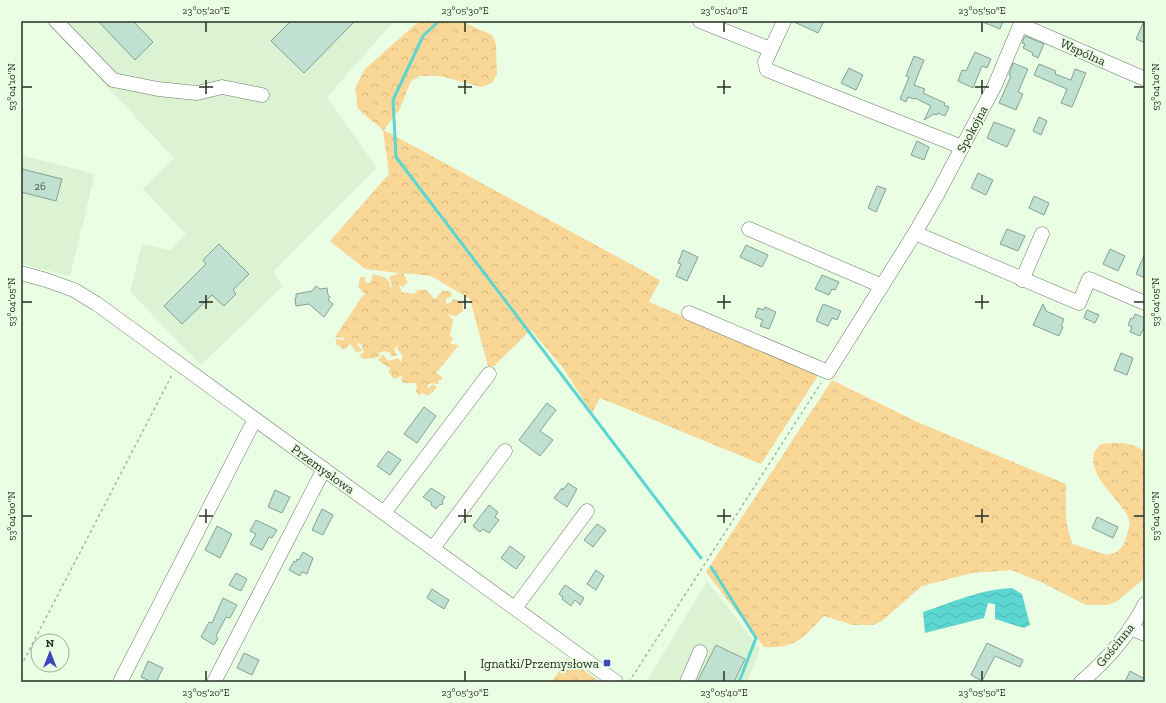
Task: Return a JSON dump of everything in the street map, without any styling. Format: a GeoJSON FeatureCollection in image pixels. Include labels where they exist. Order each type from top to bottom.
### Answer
{"type":"FeatureCollection","features":[{"type":"Feature","properties":{"kind":"street"},"geometry":{"type":"LineString","coordinates":[[56,21],[113,80],[158,89],[197,93],[222,87],[262,95]]}},
{"type":"Feature","properties":{"kind":"street"},"geometry":{"type":"LineString","coordinates":[[700,21],[770,50]]}},
{"type":"Feature","properties":{"kind":"street"},"geometry":{"type":"LineString","coordinates":[[784,21],[765,62],[767,70],[962,147]]}},
{"type":"Feature","properties":{"kind":"street","name":"Wspólna"},"geometry":{"type":"LineString","coordinates":[[1022,23],[1145,79]]}},
{"type":"Feature","properties":{"kind":"street","name":"Spokojna"},"geometry":{"type":"LineString","coordinates":[[828,372],[915,233],[995,85],[1022,23]]}},
{"type":"Feature","properties":{"kind":"street"},"geometry":{"type":"LineString","coordinates":[[749,228],[882,286]]}},
{"type":"Feature","properties":{"kind":"street"},"geometry":{"type":"LineString","coordinates":[[915,233],[1022,280],[1079,303],[1089,279],[1145,303]]}},
{"type":"Feature","properties":{"kind":"street"},"geometry":{"type":"LineString","coordinates":[[1022,280],[1042,234]]}},
{"type":"Feature","properties":{"kind":"street","name":"Przemysłowa"},"geometry":{"type":"LineString","coordinates":[[21,273],[74,290],[97,304],[616,682]]}},
{"type":"Feature","properties":{"kind":"street"},"geometry":{"type":"LineString","coordinates":[[688,313],[828,372]]}},
{"type":"Feature","properties":{"kind":"street"},"geometry":{"type":"LineString","coordinates":[[384,513],[489,374]]}},
{"type":"Feature","properties":{"kind":"street"},"geometry":{"type":"LineString","coordinates":[[120,682],[255,419]]}},
{"type":"Feature","properties":{"kind":"street"},"geometry":{"type":"LineString","coordinates":[[433,548],[505,451]]}},
{"type":"Feature","properties":{"kind":"street"},"geometry":{"type":"LineString","coordinates":[[214,682],[324,469]]}},
{"type":"Feature","properties":{"kind":"street"},"geometry":{"type":"LineString","coordinates":[[514,608],[587,511]]}},
{"type":"Feature","properties":{"kind":"street","name":"Gościnna"},"geometry":{"type":"LineString","coordinates":[[1081,682],[1109,654],[1130,628],[1145,604]]}},
{"type":"Feature","properties":{"kind":"street"},"geometry":{"type":"LineString","coordinates":[[1130,628],[1145,634]]}},
{"type":"Feature","properties":{"kind":"street"},"geometry":{"type":"LineString","coordinates":[[687,682],[700,652]]}},
{"type":"Feature","properties":{"kind":"path"},"geometry":{"type":"LineString","coordinates":[[21,666],[178,363]]}},
{"type":"Feature","properties":{"kind":"path"},"geometry":{"type":"LineString","coordinates":[[629,682],[828,372]]}},
{"type":"Feature","properties":{"kind":"shaded area"},"geometry":{"type":"Polygon","coordinates":[[[45,21],[394,21],[327,97],[377,168],[274,271],[282,287],[201,365],[130,292],[142,244],[170,250],[186,234],[143,189],[174,158],[45,21]]]}},
{"type":"Feature","properties":{"kind":"shaded area"},"geometry":{"type":"Polygon","coordinates":[[[21,155],[95,174],[70,276],[21,264],[21,155]]]}},
{"type":"Feature","properties":{"kind":"shaded area"},"geometry":{"type":"Polygon","coordinates":[[[707,581],[760,649],[747,682],[646,682],[707,581]]]}},
{"type":"Feature","properties":{"kind":"green space"},"geometry":{"type":"Polygon","coordinates":[[[419,21],[464,21],[463,22],[492,35],[496,44],[497,74],[492,83],[482,87],[440,76],[420,76],[411,81],[400,109],[384,130],[660,280],[649,302],[819,374],[761,464],[600,398],[592,413],[563,368],[531,330],[493,367],[488,366],[470,299],[431,276],[403,273],[408,282],[403,287],[399,285],[402,292],[414,294],[418,290],[426,290],[435,299],[442,291],[450,291],[452,296],[446,298],[446,304],[452,302],[453,299],[463,302],[463,310],[457,316],[448,315],[453,320],[450,336],[453,339],[450,344],[459,345],[436,373],[442,377],[442,380],[438,380],[439,384],[431,383],[427,386],[428,388],[433,384],[437,387],[428,396],[422,393],[420,396],[416,391],[417,386],[415,383],[403,383],[401,379],[403,375],[394,379],[388,371],[391,369],[378,360],[383,354],[388,361],[398,358],[402,362],[402,355],[397,349],[398,346],[394,348],[397,356],[390,356],[391,353],[385,351],[379,353],[379,356],[375,358],[363,359],[359,356],[364,352],[361,343],[357,344],[362,351],[357,353],[350,344],[344,350],[336,344],[336,339],[344,340],[344,337],[335,337],[363,295],[366,295],[358,287],[360,277],[365,277],[365,282],[370,283],[373,274],[385,277],[390,283],[390,288],[392,286],[389,277],[399,273],[365,269],[330,241],[389,174],[383,130],[358,109],[355,89],[364,70],[419,21]]]}},
{"type":"Feature","properties":{"kind":"green space"},"geometry":{"type":"Polygon","coordinates":[[[832,380],[915,421],[1066,484],[1067,522],[1073,544],[1107,555],[1117,552],[1124,544],[1130,524],[1127,514],[1100,480],[1096,472],[1093,462],[1094,452],[1101,444],[1119,443],[1133,445],[1145,451],[1145,578],[1116,602],[1107,605],[1086,605],[1041,582],[1011,570],[972,573],[922,586],[882,621],[873,625],[853,625],[824,616],[805,636],[792,644],[764,647],[706,572],[832,380]]]}},
{"type":"Feature","properties":{"kind":"green space"},"geometry":{"type":"Polygon","coordinates":[[[567,658],[600,682],[552,682],[567,658]]]}},
{"type":"Feature","properties":{"kind":"water"},"geometry":{"type":"Polygon","coordinates":[[[1012,588],[1022,594],[1030,625],[1024,628],[995,619],[995,604],[988,603],[984,618],[925,633],[923,612],[978,593],[1012,588]]]}},
{"type":"Feature","properties":{"kind":"building"},"geometry":{"type":"Polygon","coordinates":[[[98,21],[133,21],[153,42],[135,60],[98,21]]]}},
{"type":"Feature","properties":{"kind":"building"},"geometry":{"type":"Polygon","coordinates":[[[291,21],[355,21],[304,73],[271,41],[291,21]]]}},
{"type":"Feature","properties":{"kind":"building"},"geometry":{"type":"Polygon","coordinates":[[[792,21],[824,21],[818,33],[792,21]]]}},
{"type":"Feature","properties":{"kind":"building"},"geometry":{"type":"Polygon","coordinates":[[[980,21],[1003,21],[1000,29],[980,21]]]}},
{"type":"Feature","properties":{"kind":"building"},"geometry":{"type":"Polygon","coordinates":[[[1145,21],[1145,43],[1136,39],[1145,21]]]}},
{"type":"Feature","properties":{"kind":"building"},"geometry":{"type":"Polygon","coordinates":[[[1025,36],[1044,44],[1038,58],[1032,55],[1033,53],[1023,48],[1025,44],[1022,43],[1025,36]]]}},
{"type":"Feature","properties":{"kind":"building"},"geometry":{"type":"Polygon","coordinates":[[[975,52],[991,59],[987,68],[982,66],[973,88],[958,81],[962,70],[966,71],[975,52]]]}},
{"type":"Feature","properties":{"kind":"building"},"geometry":{"type":"Polygon","coordinates":[[[914,56],[924,60],[914,85],[925,89],[923,93],[945,103],[944,105],[949,107],[945,116],[938,113],[937,115],[934,114],[924,120],[931,106],[915,98],[908,97],[906,102],[900,99],[909,77],[906,76],[914,56]]]}},
{"type":"Feature","properties":{"kind":"building"},"geometry":{"type":"Polygon","coordinates":[[[1013,63],[1028,69],[1018,92],[1023,94],[1016,110],[999,103],[1011,76],[1009,75],[1013,63]]]}},
{"type":"Feature","properties":{"kind":"building"},"geometry":{"type":"Polygon","coordinates":[[[1039,64],[1056,71],[1055,74],[1071,80],[1075,69],[1086,73],[1072,107],[1061,103],[1067,89],[1034,75],[1039,64]]]}},
{"type":"Feature","properties":{"kind":"building"},"geometry":{"type":"Polygon","coordinates":[[[849,68],[863,75],[856,90],[841,83],[849,68]]]}},
{"type":"Feature","properties":{"kind":"building"},"geometry":{"type":"Polygon","coordinates":[[[1039,117],[1047,121],[1041,135],[1033,131],[1039,117]]]}},
{"type":"Feature","properties":{"kind":"building"},"geometry":{"type":"Polygon","coordinates":[[[994,122],[1015,130],[1007,147],[987,138],[994,122]]]}},
{"type":"Feature","properties":{"kind":"building"},"geometry":{"type":"Polygon","coordinates":[[[917,141],[929,147],[924,160],[911,155],[917,141]]]}},
{"type":"Feature","properties":{"kind":"building"},"geometry":{"type":"Polygon","coordinates":[[[22,169],[62,179],[56,201],[21,192],[22,169]]]}},
{"type":"Feature","properties":{"kind":"building"},"geometry":{"type":"Polygon","coordinates":[[[978,173],[993,180],[986,195],[971,188],[978,173]]]}},
{"type":"Feature","properties":{"kind":"building"},"geometry":{"type":"Polygon","coordinates":[[[877,186],[886,189],[876,212],[868,208],[877,186]]]}},
{"type":"Feature","properties":{"kind":"building"},"geometry":{"type":"Polygon","coordinates":[[[1034,196],[1049,203],[1044,215],[1029,208],[1034,196]]]}},
{"type":"Feature","properties":{"kind":"building"},"geometry":{"type":"Polygon","coordinates":[[[1007,229],[1025,236],[1018,251],[1000,244],[1007,229]]]}},
{"type":"Feature","properties":{"kind":"building"},"geometry":{"type":"Polygon","coordinates":[[[219,244],[249,274],[233,290],[236,294],[224,306],[212,295],[182,324],[164,306],[206,264],[203,260],[219,244]]]}},
{"type":"Feature","properties":{"kind":"building"},"geometry":{"type":"Polygon","coordinates":[[[746,245],[768,255],[762,267],[740,257],[746,245]]]}},
{"type":"Feature","properties":{"kind":"building"},"geometry":{"type":"Polygon","coordinates":[[[1110,249],[1125,256],[1118,271],[1103,264],[1110,249]]]}},
{"type":"Feature","properties":{"kind":"building"},"geometry":{"type":"Polygon","coordinates":[[[683,250],[698,257],[687,281],[676,276],[681,264],[678,263],[683,250]]]}},
{"type":"Feature","properties":{"kind":"building"},"geometry":{"type":"Polygon","coordinates":[[[1145,253],[1145,278],[1136,274],[1145,253]]]}},
{"type":"Feature","properties":{"kind":"building"},"geometry":{"type":"Polygon","coordinates":[[[822,275],[839,282],[835,290],[832,289],[829,295],[815,289],[822,275]]]}},
{"type":"Feature","properties":{"kind":"building"},"geometry":{"type":"Polygon","coordinates":[[[316,286],[320,289],[327,288],[328,295],[330,297],[328,300],[333,304],[324,317],[309,304],[296,306],[296,294],[312,291],[316,286]]]}},
{"type":"Feature","properties":{"kind":"building"},"geometry":{"type":"Polygon","coordinates":[[[823,304],[841,311],[837,320],[832,318],[828,326],[816,321],[823,304]]]}},
{"type":"Feature","properties":{"kind":"building"},"geometry":{"type":"Polygon","coordinates":[[[1043,304],[1046,311],[1064,319],[1061,326],[1063,327],[1059,336],[1033,325],[1043,304]]]}},
{"type":"Feature","properties":{"kind":"building"},"geometry":{"type":"Polygon","coordinates":[[[765,307],[776,312],[769,329],[760,326],[763,320],[755,317],[758,308],[764,310],[765,307]]]}},
{"type":"Feature","properties":{"kind":"building"},"geometry":{"type":"Polygon","coordinates":[[[1087,310],[1099,315],[1095,323],[1084,318],[1087,310]]]}},
{"type":"Feature","properties":{"kind":"building"},"geometry":{"type":"Polygon","coordinates":[[[1135,314],[1145,318],[1145,325],[1140,336],[1130,332],[1132,327],[1128,325],[1131,318],[1133,319],[1135,314]]]}},
{"type":"Feature","properties":{"kind":"building"},"geometry":{"type":"Polygon","coordinates":[[[1121,353],[1133,358],[1127,375],[1114,370],[1121,353]]]}},
{"type":"Feature","properties":{"kind":"building"},"geometry":{"type":"Polygon","coordinates":[[[547,403],[556,410],[540,431],[553,440],[540,456],[519,440],[547,403]]]}},
{"type":"Feature","properties":{"kind":"building"},"geometry":{"type":"Polygon","coordinates":[[[424,407],[436,416],[417,443],[404,434],[424,407]]]}},
{"type":"Feature","properties":{"kind":"building"},"geometry":{"type":"Polygon","coordinates":[[[388,451],[401,460],[390,475],[377,466],[388,451]]]}},
{"type":"Feature","properties":{"kind":"building"},"geometry":{"type":"Polygon","coordinates":[[[568,483],[577,489],[567,507],[554,498],[568,483]]]}},
{"type":"Feature","properties":{"kind":"building"},"geometry":{"type":"Polygon","coordinates":[[[431,488],[445,497],[442,501],[443,504],[439,505],[436,509],[431,505],[432,503],[423,497],[431,488]]]}},
{"type":"Feature","properties":{"kind":"building"},"geometry":{"type":"Polygon","coordinates":[[[275,490],[290,497],[282,513],[268,507],[275,490]]]}},
{"type":"Feature","properties":{"kind":"building"},"geometry":{"type":"Polygon","coordinates":[[[489,505],[498,512],[495,517],[499,520],[489,533],[483,529],[480,532],[473,526],[489,505]]]}},
{"type":"Feature","properties":{"kind":"building"},"geometry":{"type":"Polygon","coordinates":[[[322,509],[333,515],[323,535],[312,530],[322,509]]]}},
{"type":"Feature","properties":{"kind":"building"},"geometry":{"type":"Polygon","coordinates":[[[1097,517],[1118,527],[1113,538],[1092,528],[1097,517]]]}},
{"type":"Feature","properties":{"kind":"building"},"geometry":{"type":"Polygon","coordinates":[[[256,520],[277,530],[272,538],[269,537],[262,550],[250,544],[256,534],[250,531],[256,520]]]}},
{"type":"Feature","properties":{"kind":"building"},"geometry":{"type":"Polygon","coordinates":[[[597,524],[606,530],[593,547],[584,540],[597,524]]]}},
{"type":"Feature","properties":{"kind":"building"},"geometry":{"type":"Polygon","coordinates":[[[217,526],[232,534],[220,558],[205,550],[217,526]]]}},
{"type":"Feature","properties":{"kind":"building"},"geometry":{"type":"Polygon","coordinates":[[[510,546],[525,557],[516,569],[501,558],[510,546]]]}},
{"type":"Feature","properties":{"kind":"building"},"geometry":{"type":"Polygon","coordinates":[[[303,552],[313,558],[307,574],[302,572],[300,576],[289,570],[294,561],[296,562],[297,559],[299,560],[303,552]]]}},
{"type":"Feature","properties":{"kind":"building"},"geometry":{"type":"Polygon","coordinates":[[[596,570],[604,576],[596,590],[587,584],[596,570]]]}},
{"type":"Feature","properties":{"kind":"building"},"geometry":{"type":"Polygon","coordinates":[[[236,573],[247,579],[241,591],[229,585],[236,573]]]}},
{"type":"Feature","properties":{"kind":"building"},"geometry":{"type":"Polygon","coordinates":[[[565,585],[584,598],[580,605],[575,600],[571,606],[562,599],[563,597],[559,594],[565,585]]]}},
{"type":"Feature","properties":{"kind":"building"},"geometry":{"type":"Polygon","coordinates":[[[432,589],[449,600],[444,609],[427,598],[432,589]]]}},
{"type":"Feature","properties":{"kind":"building"},"geometry":{"type":"Polygon","coordinates":[[[223,598],[237,605],[230,618],[226,617],[216,636],[218,638],[214,645],[201,637],[209,622],[212,623],[223,598]]]}},
{"type":"Feature","properties":{"kind":"building"},"geometry":{"type":"Polygon","coordinates":[[[987,643],[1023,660],[1020,667],[995,656],[982,681],[971,675],[987,643]]]}},
{"type":"Feature","properties":{"kind":"building"},"geometry":{"type":"Polygon","coordinates":[[[716,645],[745,659],[734,682],[697,682],[716,645]]]}},
{"type":"Feature","properties":{"kind":"building"},"geometry":{"type":"Polygon","coordinates":[[[244,653],[259,660],[252,675],[237,668],[244,653]]]}},
{"type":"Feature","properties":{"kind":"building"},"geometry":{"type":"Polygon","coordinates":[[[148,661],[163,668],[156,682],[152,682],[141,677],[148,661]]]}},
{"type":"Feature","properties":{"kind":"building"},"geometry":{"type":"Polygon","coordinates":[[[1130,671],[1145,679],[1145,682],[1125,682],[1130,671]]]}},
{"type":"Feature","properties":{"kind":"waterway"},"geometry":{"type":"LineString","coordinates":[[439,21],[423,36],[393,100],[396,157],[701,558]]}},
{"type":"Feature","properties":{"kind":"waterway"},"geometry":{"type":"LineString","coordinates":[[711,567],[756,638],[739,682]]}},
{"type":"Feature","properties":{"kind":"place","name":"Ignatki/Przemysłowa"},"geometry":{"type":"Point","coordinates":[607,663]}}]}
